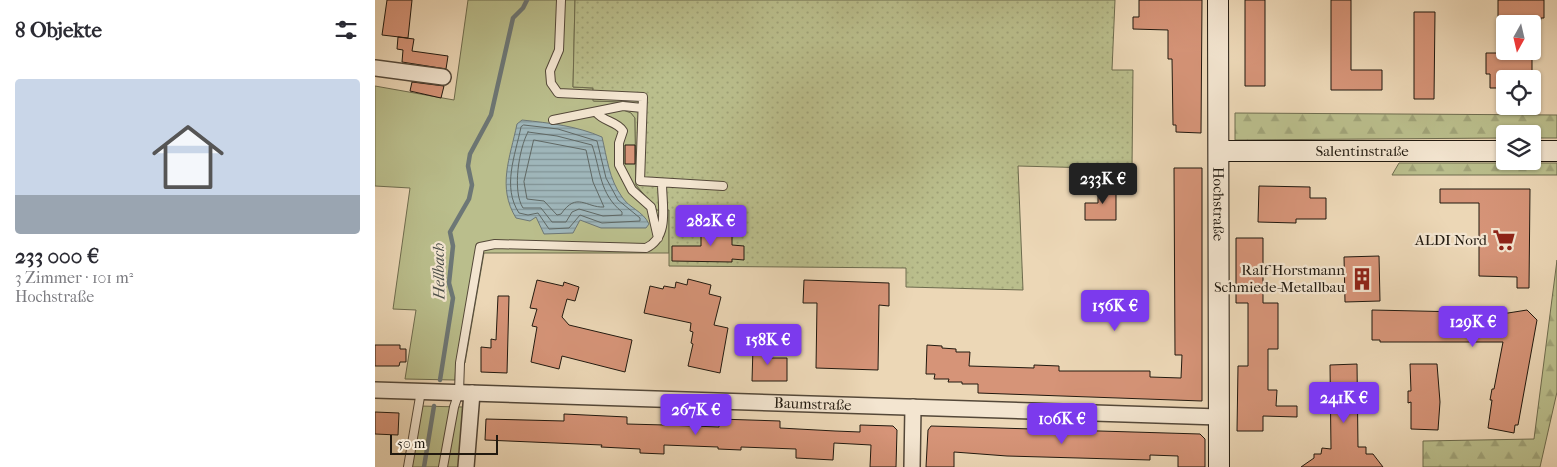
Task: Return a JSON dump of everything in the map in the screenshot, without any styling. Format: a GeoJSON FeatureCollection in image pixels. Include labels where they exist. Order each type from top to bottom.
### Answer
{"type":"FeatureCollection","features":[{"type":"Feature","properties":{"kind":"street","name":"Hochstraße"},"geometry":{"type":"LineString","coordinates":[[1218,0],[1220,151],[1219,467]]}},
{"type":"Feature","properties":{"kind":"street"},"geometry":{"type":"LineString","coordinates":[[375,68],[443,77]]}},
{"type":"Feature","properties":{"kind":"street"},"geometry":{"type":"LineString","coordinates":[[1541,151],[1557,150]]}},
{"type":"Feature","properties":{"kind":"street","name":"Salentinstraße"},"geometry":{"type":"LineString","coordinates":[[1220,151],[1496,151]]}},
{"type":"Feature","properties":{"kind":"street","name":"Baumstraße"},"geometry":{"type":"LineString","coordinates":[[375,390],[1219,417]]}},
{"type":"Feature","properties":{"kind":"street"},"geometry":{"type":"LineString","coordinates":[[465,393],[466,467]]}},
{"type":"Feature","properties":{"kind":"street"},"geometry":{"type":"LineString","coordinates":[[912,467],[913,407]]}},
{"type":"Feature","properties":{"kind":"lane"},"geometry":{"type":"LineString","coordinates":[[561,0],[559,50],[549,71],[551,83],[558,93],[643,97],[640,181],[723,186]]}},
{"type":"Feature","properties":{"kind":"lane"},"geometry":{"type":"LineString","coordinates":[[553,120],[623,106],[643,108]]}},
{"type":"Feature","properties":{"kind":"lane"},"geometry":{"type":"LineString","coordinates":[[596,112],[599,116],[620,126],[623,131],[619,143],[619,165],[632,190],[651,207],[659,239]]}},
{"type":"Feature","properties":{"kind":"lane"},"geometry":{"type":"LineString","coordinates":[[443,467],[453,407],[465,393],[460,363],[481,247],[495,244],[646,248],[656,244],[662,233],[662,183]]}},
{"type":"Feature","properties":{"kind":"lane"},"geometry":{"type":"LineString","coordinates":[[408,467],[421,391]]}},
{"type":"Feature","properties":{"kind":"green space"},"geometry":{"type":"Polygon","coordinates":[[[468,0],[575,0],[573,87],[593,88],[594,101],[623,102],[635,118],[636,185],[657,210],[669,210],[669,253],[484,253],[465,363],[456,363],[455,380],[405,379],[416,310],[393,309],[410,188],[375,186],[375,86],[454,100],[468,0]]]}},
{"type":"Feature","properties":{"kind":"green space"},"geometry":{"type":"Polygon","coordinates":[[[575,0],[1115,0],[1112,70],[1133,70],[1132,169],[1018,166],[1023,290],[906,287],[906,268],[669,266],[669,210],[657,210],[636,185],[635,118],[631,113],[623,110],[622,102],[593,101],[593,88],[573,87],[575,0]]]}},
{"type":"Feature","properties":{"kind":"green space"},"geometry":{"type":"Polygon","coordinates":[[[1235,113],[1557,115],[1557,138],[1541,138],[1541,125],[1496,125],[1496,138],[1235,140],[1235,113]]]}},
{"type":"Feature","properties":{"kind":"green space"},"geometry":{"type":"Polygon","coordinates":[[[1399,163],[1496,163],[1496,170],[1541,170],[1541,163],[1557,163],[1557,175],[1392,175],[1399,163]]]}},
{"type":"Feature","properties":{"kind":"green space"},"geometry":{"type":"Polygon","coordinates":[[[1557,260],[1557,392],[1540,467],[1423,467],[1423,441],[1534,439],[1557,260]]]}},
{"type":"Feature","properties":{"kind":"green space"},"geometry":{"type":"Polygon","coordinates":[[[419,406],[463,407],[459,467],[404,467],[419,406]]]}},
{"type":"Feature","properties":{"kind":"water"},"geometry":{"type":"Polygon","coordinates":[[[522,120],[573,128],[602,137],[614,183],[625,201],[640,213],[649,224],[646,228],[601,228],[580,220],[573,233],[544,234],[536,217],[530,221],[516,218],[510,206],[506,184],[517,124],[522,120]]]}},
{"type":"Feature","properties":{"kind":"building"},"geometry":{"type":"Polygon","coordinates":[[[387,0],[412,0],[408,38],[382,35],[387,0]]]}},
{"type":"Feature","properties":{"kind":"building"},"geometry":{"type":"Polygon","coordinates":[[[1139,0],[1202,0],[1201,133],[1176,132],[1176,125],[1173,125],[1172,59],[1168,59],[1168,30],[1133,29],[1133,17],[1139,17],[1139,0]]]}},
{"type":"Feature","properties":{"kind":"building"},"geometry":{"type":"Polygon","coordinates":[[[1245,0],[1265,0],[1265,86],[1245,86],[1245,0]]]}},
{"type":"Feature","properties":{"kind":"building"},"geometry":{"type":"Polygon","coordinates":[[[1331,0],[1351,0],[1351,70],[1382,70],[1382,90],[1331,90],[1331,0]]]}},
{"type":"Feature","properties":{"kind":"building"},"geometry":{"type":"Polygon","coordinates":[[[1498,0],[1544,0],[1544,18],[1541,18],[1541,15],[1498,15],[1498,0]]]}},
{"type":"Feature","properties":{"kind":"building"},"geometry":{"type":"Polygon","coordinates":[[[1414,12],[1435,12],[1434,99],[1414,99],[1414,12]]]}},
{"type":"Feature","properties":{"kind":"building"},"geometry":{"type":"Polygon","coordinates":[[[398,37],[414,39],[412,51],[448,56],[446,69],[402,62],[403,50],[397,49],[398,37]]]}},
{"type":"Feature","properties":{"kind":"building"},"geometry":{"type":"Polygon","coordinates":[[[1486,53],[1496,53],[1496,60],[1532,60],[1532,70],[1496,70],[1496,88],[1490,88],[1490,74],[1486,74],[1486,53]]]}},
{"type":"Feature","properties":{"kind":"building"},"geometry":{"type":"Polygon","coordinates":[[[412,82],[444,86],[441,98],[410,91],[412,82]]]}},
{"type":"Feature","properties":{"kind":"building"},"geometry":{"type":"Polygon","coordinates":[[[625,145],[635,145],[635,164],[625,164],[625,145]]]}},
{"type":"Feature","properties":{"kind":"building"},"geometry":{"type":"Polygon","coordinates":[[[1174,168],[1202,168],[1202,401],[978,393],[978,384],[948,382],[949,379],[934,379],[935,374],[926,374],[927,345],[956,349],[956,352],[970,352],[969,366],[1034,368],[1034,365],[1059,366],[1059,371],[1150,371],[1150,377],[1181,378],[1182,355],[1175,355],[1174,168]]]}},
{"type":"Feature","properties":{"kind":"building"},"geometry":{"type":"Polygon","coordinates":[[[1098,185],[1116,185],[1116,220],[1085,220],[1085,203],[1098,203],[1098,185]]]}},
{"type":"Feature","properties":{"kind":"building"},"geometry":{"type":"Polygon","coordinates":[[[1259,186],[1310,187],[1310,198],[1326,198],[1326,219],[1296,219],[1296,223],[1258,222],[1259,186]]]}},
{"type":"Feature","properties":{"kind":"building","name":"ALDI Nord"},"geometry":{"type":"Polygon","coordinates":[[[1440,189],[1530,189],[1529,288],[1517,288],[1517,277],[1479,276],[1479,203],[1440,203],[1440,189]]]}},
{"type":"Feature","properties":{"kind":"building"},"geometry":{"type":"Polygon","coordinates":[[[721,222],[732,222],[732,245],[744,246],[744,260],[732,259],[732,262],[672,261],[672,246],[701,246],[701,228],[721,229],[721,222]]]}},
{"type":"Feature","properties":{"kind":"building"},"geometry":{"type":"Polygon","coordinates":[[[1236,238],[1263,238],[1263,303],[1278,303],[1278,349],[1268,349],[1268,390],[1277,390],[1276,406],[1297,406],[1297,417],[1263,416],[1263,431],[1237,431],[1238,366],[1248,366],[1248,303],[1236,303],[1236,238]]]}},
{"type":"Feature","properties":{"kind":"building","name":"Ralf Horstmann Schmiede-Metallbau"},"geometry":{"type":"Polygon","coordinates":[[[1379,256],[1380,301],[1345,302],[1344,257],[1379,256]]]}},
{"type":"Feature","properties":{"kind":"building"},"geometry":{"type":"Polygon","coordinates":[[[688,279],[711,285],[709,294],[721,297],[714,325],[728,328],[720,373],[688,366],[693,344],[691,343],[693,332],[690,331],[691,323],[644,313],[650,286],[663,289],[664,286],[675,288],[676,282],[687,285],[688,279]]]}},
{"type":"Feature","properties":{"kind":"building"},"geometry":{"type":"Polygon","coordinates":[[[537,280],[563,286],[564,282],[579,287],[575,301],[567,299],[562,317],[569,325],[632,340],[625,372],[562,356],[559,369],[531,362],[537,327],[532,326],[537,309],[530,308],[537,280]]]}},
{"type":"Feature","properties":{"kind":"building"},"geometry":{"type":"Polygon","coordinates":[[[804,280],[889,283],[889,306],[879,305],[878,370],[816,368],[817,303],[803,303],[804,280]]]}},
{"type":"Feature","properties":{"kind":"building"},"geometry":{"type":"Polygon","coordinates":[[[498,296],[509,296],[507,373],[481,372],[481,347],[491,348],[491,339],[496,340],[498,296]]]}},
{"type":"Feature","properties":{"kind":"building"},"geometry":{"type":"Polygon","coordinates":[[[1372,310],[1508,313],[1527,310],[1537,320],[1518,425],[1515,425],[1514,433],[1488,428],[1492,400],[1490,400],[1503,342],[1380,342],[1380,340],[1372,340],[1372,310]]]}},
{"type":"Feature","properties":{"kind":"building"},"geometry":{"type":"Polygon","coordinates":[[[375,345],[400,345],[400,349],[406,349],[406,362],[400,362],[399,366],[375,366],[375,345]]]}},
{"type":"Feature","properties":{"kind":"building"},"geometry":{"type":"Polygon","coordinates":[[[753,347],[769,347],[769,358],[787,358],[787,381],[752,381],[753,347]]]}},
{"type":"Feature","properties":{"kind":"building"},"geometry":{"type":"Polygon","coordinates":[[[1357,364],[1358,447],[1366,447],[1366,454],[1373,454],[1383,467],[1301,467],[1314,458],[1314,454],[1321,454],[1322,448],[1331,449],[1330,365],[1357,364]]]}},
{"type":"Feature","properties":{"kind":"building"},"geometry":{"type":"Polygon","coordinates":[[[1410,364],[1437,364],[1440,402],[1438,430],[1411,429],[1411,402],[1408,403],[1408,391],[1411,391],[1410,364]]]}},
{"type":"Feature","properties":{"kind":"building"},"geometry":{"type":"Polygon","coordinates":[[[375,412],[399,413],[398,435],[375,434],[375,412]]]}},
{"type":"Feature","properties":{"kind":"building"},"geometry":{"type":"Polygon","coordinates":[[[564,414],[627,417],[627,424],[719,427],[719,419],[780,421],[780,428],[860,432],[860,425],[893,426],[897,430],[896,467],[870,467],[871,445],[834,443],[833,460],[796,458],[796,449],[741,447],[741,450],[718,449],[718,447],[664,445],[664,454],[640,453],[640,449],[601,447],[602,445],[485,440],[486,419],[564,421],[564,414]]]}},
{"type":"Feature","properties":{"kind":"building"},"geometry":{"type":"Polygon","coordinates":[[[931,426],[1200,434],[1205,439],[1205,467],[1178,467],[1178,456],[1150,455],[1150,460],[1007,456],[954,452],[954,467],[926,467],[928,430],[931,426]]]}},
{"type":"Feature","properties":{"kind":"waterway","name":"Hellbach"},"geometry":{"type":"LineString","coordinates":[[440,380],[453,298],[449,283],[453,246],[450,232],[469,199],[472,185],[468,166],[470,154],[491,115],[513,18],[523,8],[527,0]]}},
{"type":"Feature","properties":{"kind":"waterway","name":"Hellbach"},"geometry":{"type":"LineString","coordinates":[[424,467],[434,406]]}},
{"type":"Feature","properties":{"kind":"place","name":"ALDI Nord"},"geometry":{"type":"Point","coordinates":[1504,240]}},
{"type":"Feature","properties":{"kind":"place","name":"Ralf Horstmann Schmiede-Metallbau"},"geometry":{"type":"Point","coordinates":[1362,279]}}]}
